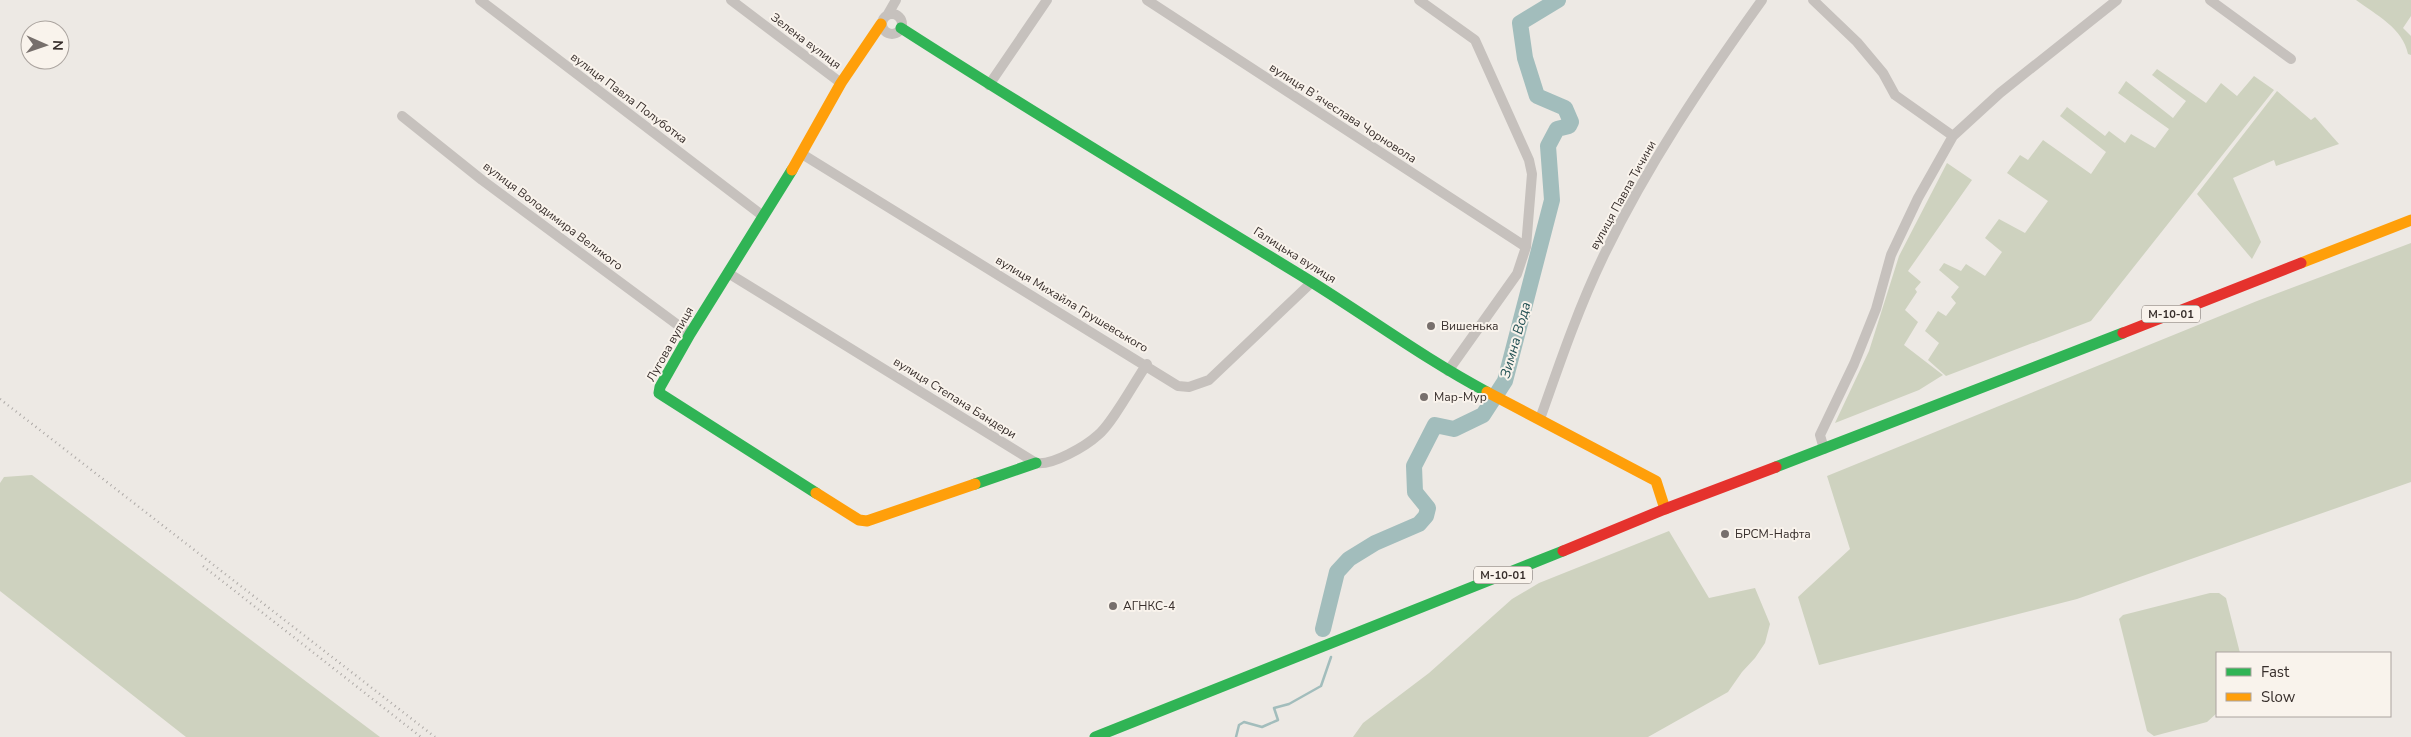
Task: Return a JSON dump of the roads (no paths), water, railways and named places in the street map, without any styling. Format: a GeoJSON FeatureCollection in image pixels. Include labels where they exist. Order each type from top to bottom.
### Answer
{"type":"FeatureCollection","features":[{"type":"Feature","properties":{"kind":"main road","name":"Лугова вулиця"},"geometry":{"type":"LineString","coordinates":[[885,19],[841,84],[802,154],[690,334],[660,387],[659,394],[859,520],[867,521],[1036,463]]}},
{"type":"Feature","properties":{"kind":"main road","name":"Галицька вулиця"},"geometry":{"type":"LineString","coordinates":[[901,28],[989,85],[1312,282],[1448,371],[1656,481],[1665,509]]}},
{"type":"Feature","properties":{"kind":"main road","name":"М-10-01"},"geometry":{"type":"LineString","coordinates":[[1095,737],[1479,586],[1665,509],[2411,220]]}},
{"type":"Feature","properties":{"kind":"street","name":"вулиця Павла Полуботка"},"geometry":{"type":"LineString","coordinates":[[480,0],[763,216]]}},
{"type":"Feature","properties":{"kind":"street","name":"Зелена вулиця"},"geometry":{"type":"LineString","coordinates":[[731,0],[841,84]]}},
{"type":"Feature","properties":{"kind":"street","name":"Лугова вулиця"},"geometry":{"type":"LineString","coordinates":[[885,19],[896,0]]}},
{"type":"Feature","properties":{"kind":"street"},"geometry":{"type":"LineString","coordinates":[[989,85],[1047,0]]}},
{"type":"Feature","properties":{"kind":"street","name":"вулиця Вʼячеслава Чорновола"},"geometry":{"type":"LineString","coordinates":[[1147,0],[1526,247]]}},
{"type":"Feature","properties":{"kind":"street"},"geometry":{"type":"LineString","coordinates":[[1419,0],[1475,40],[1529,160],[1531,187],[1526,247],[1517,274],[1448,371]]}},
{"type":"Feature","properties":{"kind":"street","name":"вулиця Павла Тичини"},"geometry":{"type":"LineString","coordinates":[[1540,419],[1564,350],[1615,233],[1686,108],[1762,0]]}},
{"type":"Feature","properties":{"kind":"street"},"geometry":{"type":"LineString","coordinates":[[1813,0],[1857,42],[1883,73],[1896,95],[1953,136]]}},
{"type":"Feature","properties":{"kind":"street"},"geometry":{"type":"LineString","coordinates":[[1824,449],[1820,435],[1854,364],[1872,318],[1891,255],[1918,198],[1953,136],[2000,93],[2117,0]]}},
{"type":"Feature","properties":{"kind":"street"},"geometry":{"type":"LineString","coordinates":[[2210,0],[2291,59]]}},
{"type":"Feature","properties":{"kind":"street"},"geometry":{"type":"LineString","coordinates":[[899,17],[901,28],[896,34],[888,34],[882,28],[885,19],[899,17]]}},
{"type":"Feature","properties":{"kind":"street","name":"вулиця Володимира Великого"},"geometry":{"type":"LineString","coordinates":[[402,116],[490,185],[690,334]]}},
{"type":"Feature","properties":{"kind":"street","name":"вулиця Михайла Грушевського"},"geometry":{"type":"LineString","coordinates":[[802,154],[1147,364],[1178,386],[1190,387],[1209,380],[1312,282]]}},
{"type":"Feature","properties":{"kind":"street","name":"вулиця Степана Бандери"},"geometry":{"type":"LineString","coordinates":[[728,273],[1036,463]]}},
{"type":"Feature","properties":{"kind":"street"},"geometry":{"type":"LineString","coordinates":[[1036,463],[1046,464],[1056,461],[1099,435],[1147,364]]}},
{"type":"Feature","properties":{"kind":"waterway","name":"Зимна Вода"},"geometry":{"type":"LineString","coordinates":[[1323,629],[1337,572],[1349,559],[1375,543],[1419,524],[1426,516],[1428,508],[1415,492],[1414,466],[1435,425],[1454,429],[1483,415],[1505,381],[1552,200],[1548,146],[1557,129],[1569,126],[1571,122],[1565,108],[1537,96],[1525,58],[1520,23],[1558,0]]}},
{"type":"Feature","properties":{"kind":"waterway"},"geometry":{"type":"LineString","coordinates":[[1236,737],[1239,725],[1244,722],[1262,727],[1278,720],[1274,708],[1289,704],[1321,686],[1331,657]]}},
{"type":"Feature","properties":{"kind":"railway"},"geometry":{"type":"LineString","coordinates":[[0,399],[435,737]]}},
{"type":"Feature","properties":{"kind":"railway"},"geometry":{"type":"LineString","coordinates":[[203,566],[421,737]]}},
{"type":"Feature","properties":{"kind":"place","name":"Вишенька"},"geometry":{"type":"Point","coordinates":[1431,326]}},
{"type":"Feature","properties":{"kind":"place","name":"Мар-Мур"},"geometry":{"type":"Point","coordinates":[1424,397]}},
{"type":"Feature","properties":{"kind":"place","name":"БРСМ-Нафта"},"geometry":{"type":"Point","coordinates":[1725,534]}},
{"type":"Feature","properties":{"kind":"place","name":"АГНКС-4"},"geometry":{"type":"Point","coordinates":[1113,606]}}]}
